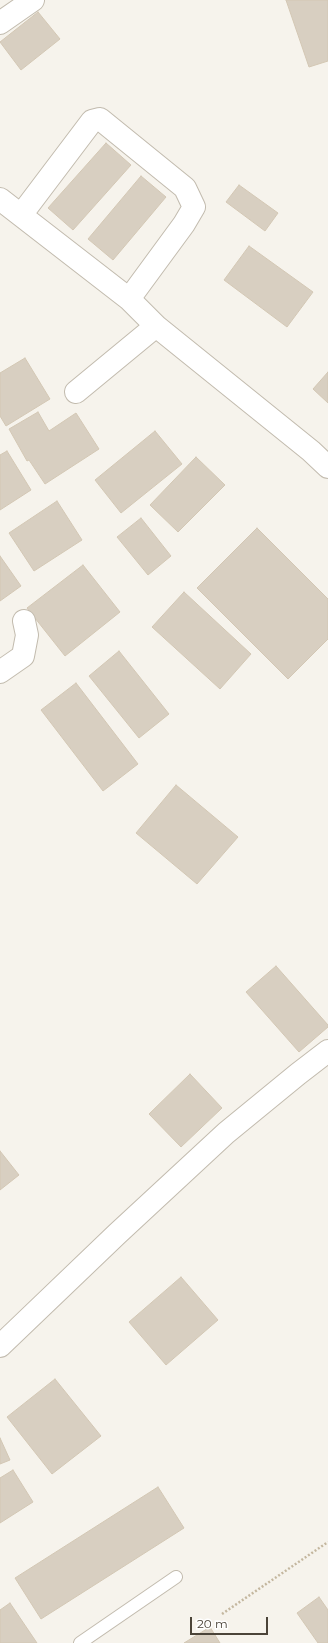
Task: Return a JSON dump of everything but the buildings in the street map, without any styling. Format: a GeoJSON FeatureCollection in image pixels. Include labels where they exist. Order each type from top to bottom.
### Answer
{"type":"FeatureCollection","features":[{"type":"Feature","properties":{"kind":"street"},"geometry":{"type":"LineString","coordinates":[[0,24],[33,0]]}},
{"type":"Feature","properties":{"kind":"street"},"geometry":{"type":"LineString","coordinates":[[21,215],[92,121],[100,119],[185,188],[194,206],[184,224],[128,299]]}},
{"type":"Feature","properties":{"kind":"street"},"geometry":{"type":"LineString","coordinates":[[0,199],[128,299],[156,326],[311,451],[328,467]]}},
{"type":"Feature","properties":{"kind":"street"},"geometry":{"type":"LineString","coordinates":[[76,392],[156,326]]}},
{"type":"Feature","properties":{"kind":"street"},"geometry":{"type":"LineString","coordinates":[[0,672],[23,656],[27,634],[24,621]]}},
{"type":"Feature","properties":{"kind":"street"},"geometry":{"type":"LineString","coordinates":[[0,1346],[117,1234],[226,1133],[328,1051]]}},
{"type":"Feature","properties":{"kind":"lane"},"geometry":{"type":"LineString","coordinates":[[80,1643],[176,1577]]}},
{"type":"Feature","properties":{"kind":"path"},"geometry":{"type":"LineString","coordinates":[[222,1614],[328,1542]]}}]}
